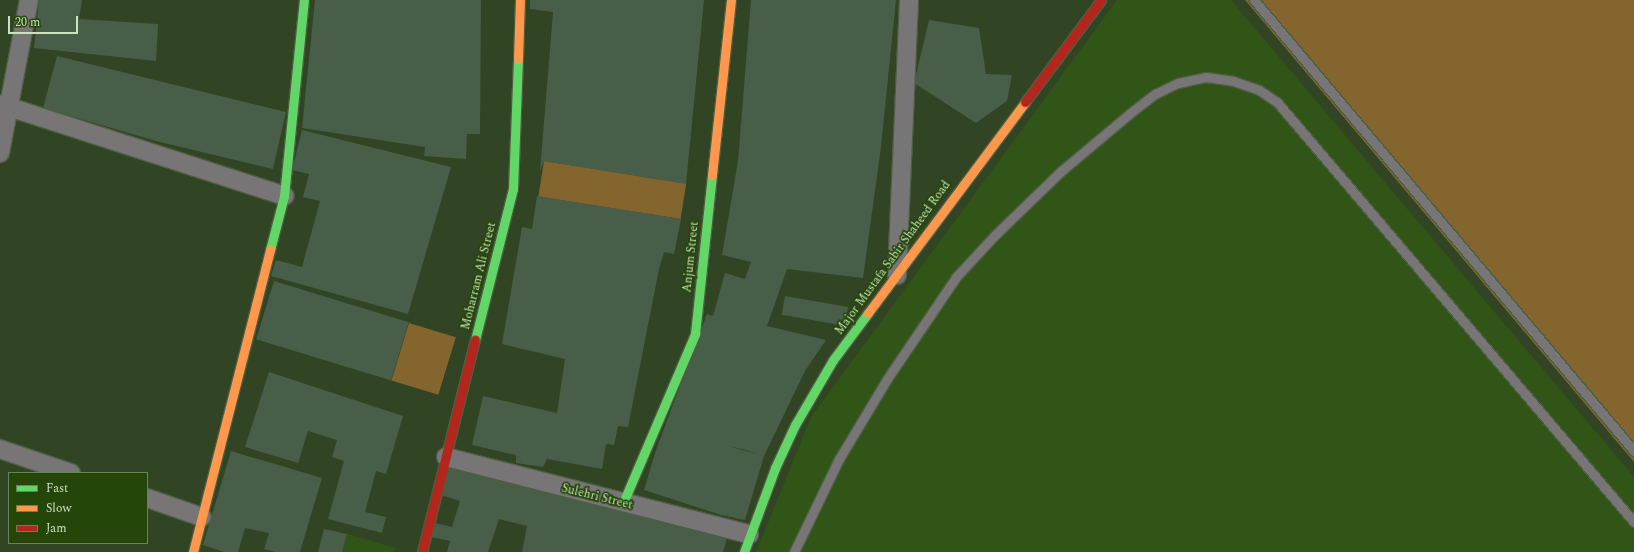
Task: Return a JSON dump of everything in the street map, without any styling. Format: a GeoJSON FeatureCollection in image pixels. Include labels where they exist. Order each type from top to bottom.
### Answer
{"type":"FeatureCollection","features":[{"type":"Feature","properties":{"kind":"street"},"geometry":{"type":"LineString","coordinates":[[0,153],[4,105],[29,0]]}},
{"type":"Feature","properties":{"kind":"street"},"geometry":{"type":"LineString","coordinates":[[194,552],[284,196],[304,0]]}},
{"type":"Feature","properties":{"kind":"street","name":"Moharram Ali Street"},"geometry":{"type":"LineString","coordinates":[[422,552],[513,189],[520,0]]}},
{"type":"Feature","properties":{"kind":"street","name":"Anjum Street"},"geometry":{"type":"LineString","coordinates":[[623,503],[695,334],[731,0]]}},
{"type":"Feature","properties":{"kind":"street"},"geometry":{"type":"LineString","coordinates":[[897,275],[910,0]]}},
{"type":"Feature","properties":{"kind":"street","name":"Major Mustafa Sabir Shaheed Road"},"geometry":{"type":"LineString","coordinates":[[744,552],[749,534],[775,468],[795,425],[833,360],[897,275],[1000,132],[1100,0]]}},
{"type":"Feature","properties":{"kind":"street"},"geometry":{"type":"LineString","coordinates":[[4,105],[284,196]]}},
{"type":"Feature","properties":{"kind":"street"},"geometry":{"type":"LineString","coordinates":[[0,450],[68,472]]}},
{"type":"Feature","properties":{"kind":"street","name":"Sulehri Street"},"geometry":{"type":"LineString","coordinates":[[446,457],[749,534]]}},
{"type":"Feature","properties":{"kind":"street"},"geometry":{"type":"LineString","coordinates":[[148,498],[202,517]]}},
{"type":"Feature","properties":{"kind":"lane"},"geometry":{"type":"LineString","coordinates":[[1254,0],[1634,451]]}},
{"type":"Feature","properties":{"kind":"lane"},"geometry":{"type":"LineString","coordinates":[[794,552],[839,459],[887,379],[956,277],[994,235],[1060,172],[1129,114],[1155,94],[1178,83],[1206,77],[1233,81],[1259,90],[1277,102],[1634,522]]}},
{"type":"Feature","properties":{"kind":"shaded area"},"geometry":{"type":"Polygon","coordinates":[[[1117,0],[1231,0],[1634,477],[1634,552],[756,552],[811,417],[1117,0]]]}},
{"type":"Feature","properties":{"kind":"shaded area"},"geometry":{"type":"Polygon","coordinates":[[[1245,0],[1634,0],[1634,462],[1245,0]]]}},
{"type":"Feature","properties":{"kind":"shaded area"},"geometry":{"type":"Polygon","coordinates":[[[544,161],[686,184],[681,219],[538,197],[544,161]]]}},
{"type":"Feature","properties":{"kind":"shaded area"},"geometry":{"type":"Polygon","coordinates":[[[409,323],[456,337],[438,395],[391,380],[409,323]]]}},
{"type":"Feature","properties":{"kind":"shaded area"},"geometry":{"type":"Polygon","coordinates":[[[347,534],[396,548],[395,552],[342,552],[347,534]]]}},
{"type":"Feature","properties":{"kind":"building"},"geometry":{"type":"Polygon","coordinates":[[[39,0],[82,0],[79,19],[158,24],[156,61],[34,48],[39,0]]]}},
{"type":"Feature","properties":{"kind":"building"},"geometry":{"type":"Polygon","coordinates":[[[315,0],[481,0],[480,134],[467,134],[466,159],[424,156],[425,147],[302,128],[315,0]]]}},
{"type":"Feature","properties":{"kind":"building"},"geometry":{"type":"Polygon","coordinates":[[[530,0],[704,0],[686,184],[544,161],[540,171],[553,12],[530,9],[530,0]]]}},
{"type":"Feature","properties":{"kind":"building"},"geometry":{"type":"Polygon","coordinates":[[[751,0],[896,0],[881,147],[863,278],[787,269],[767,326],[826,340],[805,371],[764,456],[745,520],[721,515],[644,490],[656,450],[707,314],[713,316],[725,273],[745,279],[751,262],[722,255],[738,161],[751,0]],[[728,446],[757,454],[746,450],[728,446]]]}},
{"type":"Feature","properties":{"kind":"building"},"geometry":{"type":"Polygon","coordinates":[[[929,20],[979,28],[986,74],[1012,75],[1007,101],[976,123],[914,83],[929,20]]]}},
{"type":"Feature","properties":{"kind":"building"},"geometry":{"type":"Polygon","coordinates":[[[57,56],[286,112],[273,169],[156,141],[43,108],[57,56]]]}},
{"type":"Feature","properties":{"kind":"building"},"geometry":{"type":"Polygon","coordinates":[[[302,130],[451,167],[408,314],[271,276],[276,260],[302,267],[320,201],[303,197],[309,174],[292,170],[302,130]]]}},
{"type":"Feature","properties":{"kind":"building"},"geometry":{"type":"Polygon","coordinates":[[[537,196],[681,219],[674,254],[664,252],[659,269],[628,427],[618,426],[614,445],[606,444],[602,469],[547,459],[543,467],[516,463],[516,455],[472,445],[483,396],[557,413],[565,359],[502,344],[522,227],[532,229],[537,196]]]}},
{"type":"Feature","properties":{"kind":"building"},"geometry":{"type":"Polygon","coordinates":[[[274,281],[409,322],[391,381],[256,339],[274,281]]]}},
{"type":"Feature","properties":{"kind":"building"},"geometry":{"type":"Polygon","coordinates":[[[785,296],[848,307],[845,326],[782,315],[785,296]]]}},
{"type":"Feature","properties":{"kind":"building"},"geometry":{"type":"Polygon","coordinates":[[[269,372],[403,416],[386,474],[376,471],[365,512],[386,517],[382,533],[328,519],[344,461],[332,457],[337,440],[308,431],[298,463],[245,447],[269,372]]]}},
{"type":"Feature","properties":{"kind":"building"},"geometry":{"type":"Polygon","coordinates":[[[231,451],[322,478],[300,552],[276,552],[264,549],[269,533],[245,528],[238,552],[224,552],[203,545],[231,451]]]}},
{"type":"Feature","properties":{"kind":"building"},"geometry":{"type":"Polygon","coordinates":[[[449,468],[728,535],[723,552],[522,552],[527,526],[499,519],[488,552],[447,552],[450,541],[431,537],[435,523],[452,527],[460,501],[441,495],[449,468]]]}},
{"type":"Feature","properties":{"kind":"building"},"geometry":{"type":"Polygon","coordinates":[[[324,529],[347,534],[342,552],[318,552],[324,529]]]}},
{"type":"Feature","properties":{"kind":"traffic: fast"},"geometry":{"type":"LineString","coordinates":[[270,250],[284,196],[304,0]]}},
{"type":"Feature","properties":{"kind":"traffic: fast"},"geometry":{"type":"LineString","coordinates":[[475,340],[513,189],[518,59]]}},
{"type":"Feature","properties":{"kind":"traffic: fast"},"geometry":{"type":"LineString","coordinates":[[623,503],[695,334],[712,175]]}},
{"type":"Feature","properties":{"kind":"traffic: fast"},"geometry":{"type":"LineString","coordinates":[[744,552],[775,468],[795,425],[833,360],[868,313]]}},
{"type":"Feature","properties":{"kind":"traffic: slow"},"geometry":{"type":"LineString","coordinates":[[518,59],[520,0]]}},
{"type":"Feature","properties":{"kind":"traffic: slow"},"geometry":{"type":"LineString","coordinates":[[712,175],[731,0]]}},
{"type":"Feature","properties":{"kind":"traffic: slow"},"geometry":{"type":"LineString","coordinates":[[868,313],[1025,102]]}},
{"type":"Feature","properties":{"kind":"traffic: slow"},"geometry":{"type":"LineString","coordinates":[[193,552],[270,250]]}},
{"type":"Feature","properties":{"kind":"traffic: jam"},"geometry":{"type":"LineString","coordinates":[[1025,102],[1101,0]]}},
{"type":"Feature","properties":{"kind":"traffic: jam"},"geometry":{"type":"LineString","coordinates":[[422,552],[475,340]]}}]}
